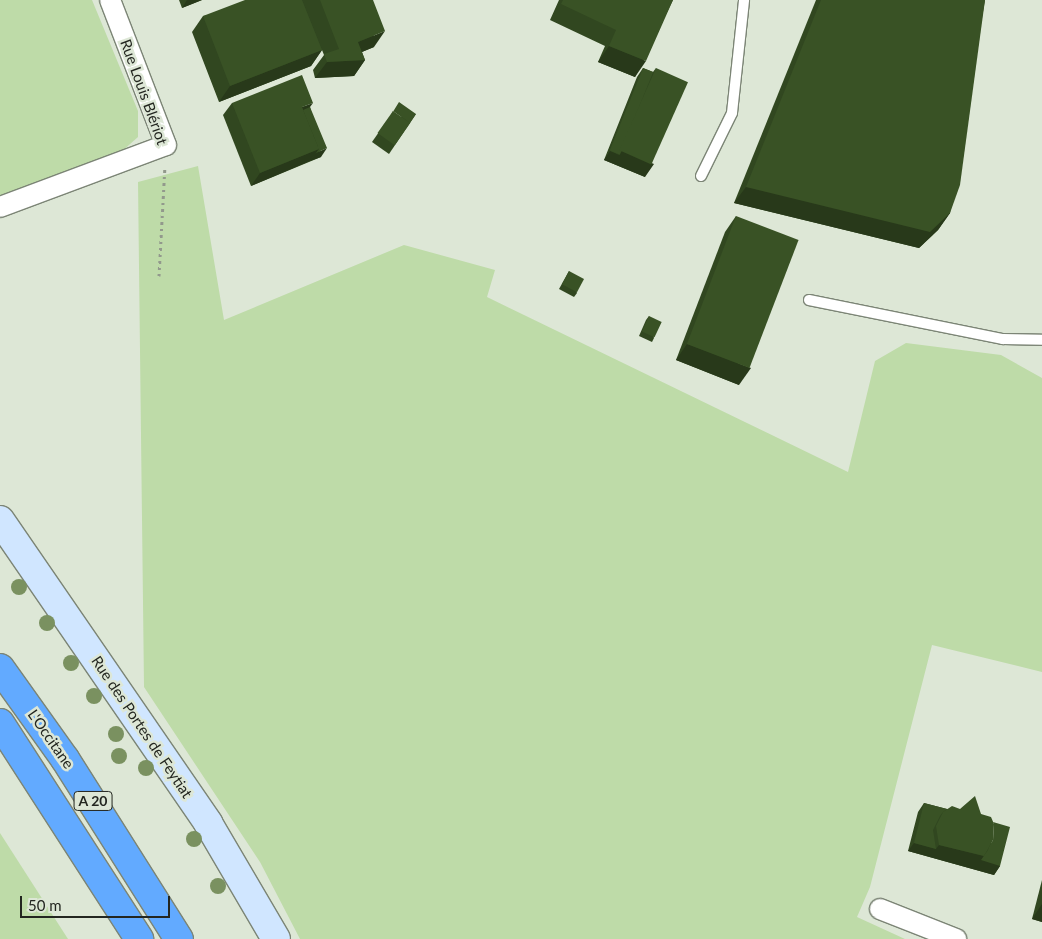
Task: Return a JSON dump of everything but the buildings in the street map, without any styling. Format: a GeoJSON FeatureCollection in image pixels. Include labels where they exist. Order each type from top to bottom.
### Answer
{"type":"FeatureCollection","features":[{"type":"Feature","properties":{"kind":"highway","name":"L'Occitane"},"geometry":{"type":"LineString","coordinates":[[0,668],[65,759],[179,939]]}},
{"type":"Feature","properties":{"kind":"highway","name":"A 20"},"geometry":{"type":"LineString","coordinates":[[0,723],[139,939]]}},
{"type":"Feature","properties":{"kind":"street","name":"Rue Louis Blériot"},"geometry":{"type":"LineString","coordinates":[[110,0],[166,145]]}},
{"type":"Feature","properties":{"kind":"street"},"geometry":{"type":"LineString","coordinates":[[0,208],[166,145]]}},
{"type":"Feature","properties":{"kind":"street","name":"Rue des Portes de Feytiat"},"geometry":{"type":"LineString","coordinates":[[0,520],[208,823],[276,939]]}},
{"type":"Feature","properties":{"kind":"street"},"geometry":{"type":"LineString","coordinates":[[880,910],[956,939]]}},
{"type":"Feature","properties":{"kind":"lane"},"geometry":{"type":"LineString","coordinates":[[701,176],[732,113],[744,0]]}},
{"type":"Feature","properties":{"kind":"lane"},"geometry":{"type":"LineString","coordinates":[[809,300],[1003,340],[1042,340]]}},
{"type":"Feature","properties":{"kind":"path","name":"Rue Louis Blériot"},"geometry":{"type":"LineString","coordinates":[[159,276],[166,145]]}},
{"type":"Feature","properties":{"kind":"green space"},"geometry":{"type":"Polygon","coordinates":[[[0,0],[92,0],[138,111],[138,137],[121,152],[0,200],[0,0]]]}},
{"type":"Feature","properties":{"kind":"green space"},"geometry":{"type":"Polygon","coordinates":[[[198,166],[224,320],[404,245],[495,270],[487,297],[848,472],[875,361],[906,343],[1001,355],[1042,378],[1042,672],[932,645],[870,887],[857,917],[905,939],[300,939],[260,862],[144,687],[138,182],[198,166]]]}},
{"type":"Feature","properties":{"kind":"green space"},"geometry":{"type":"Polygon","coordinates":[[[0,833],[68,939],[0,939],[0,833]]]}}]}
